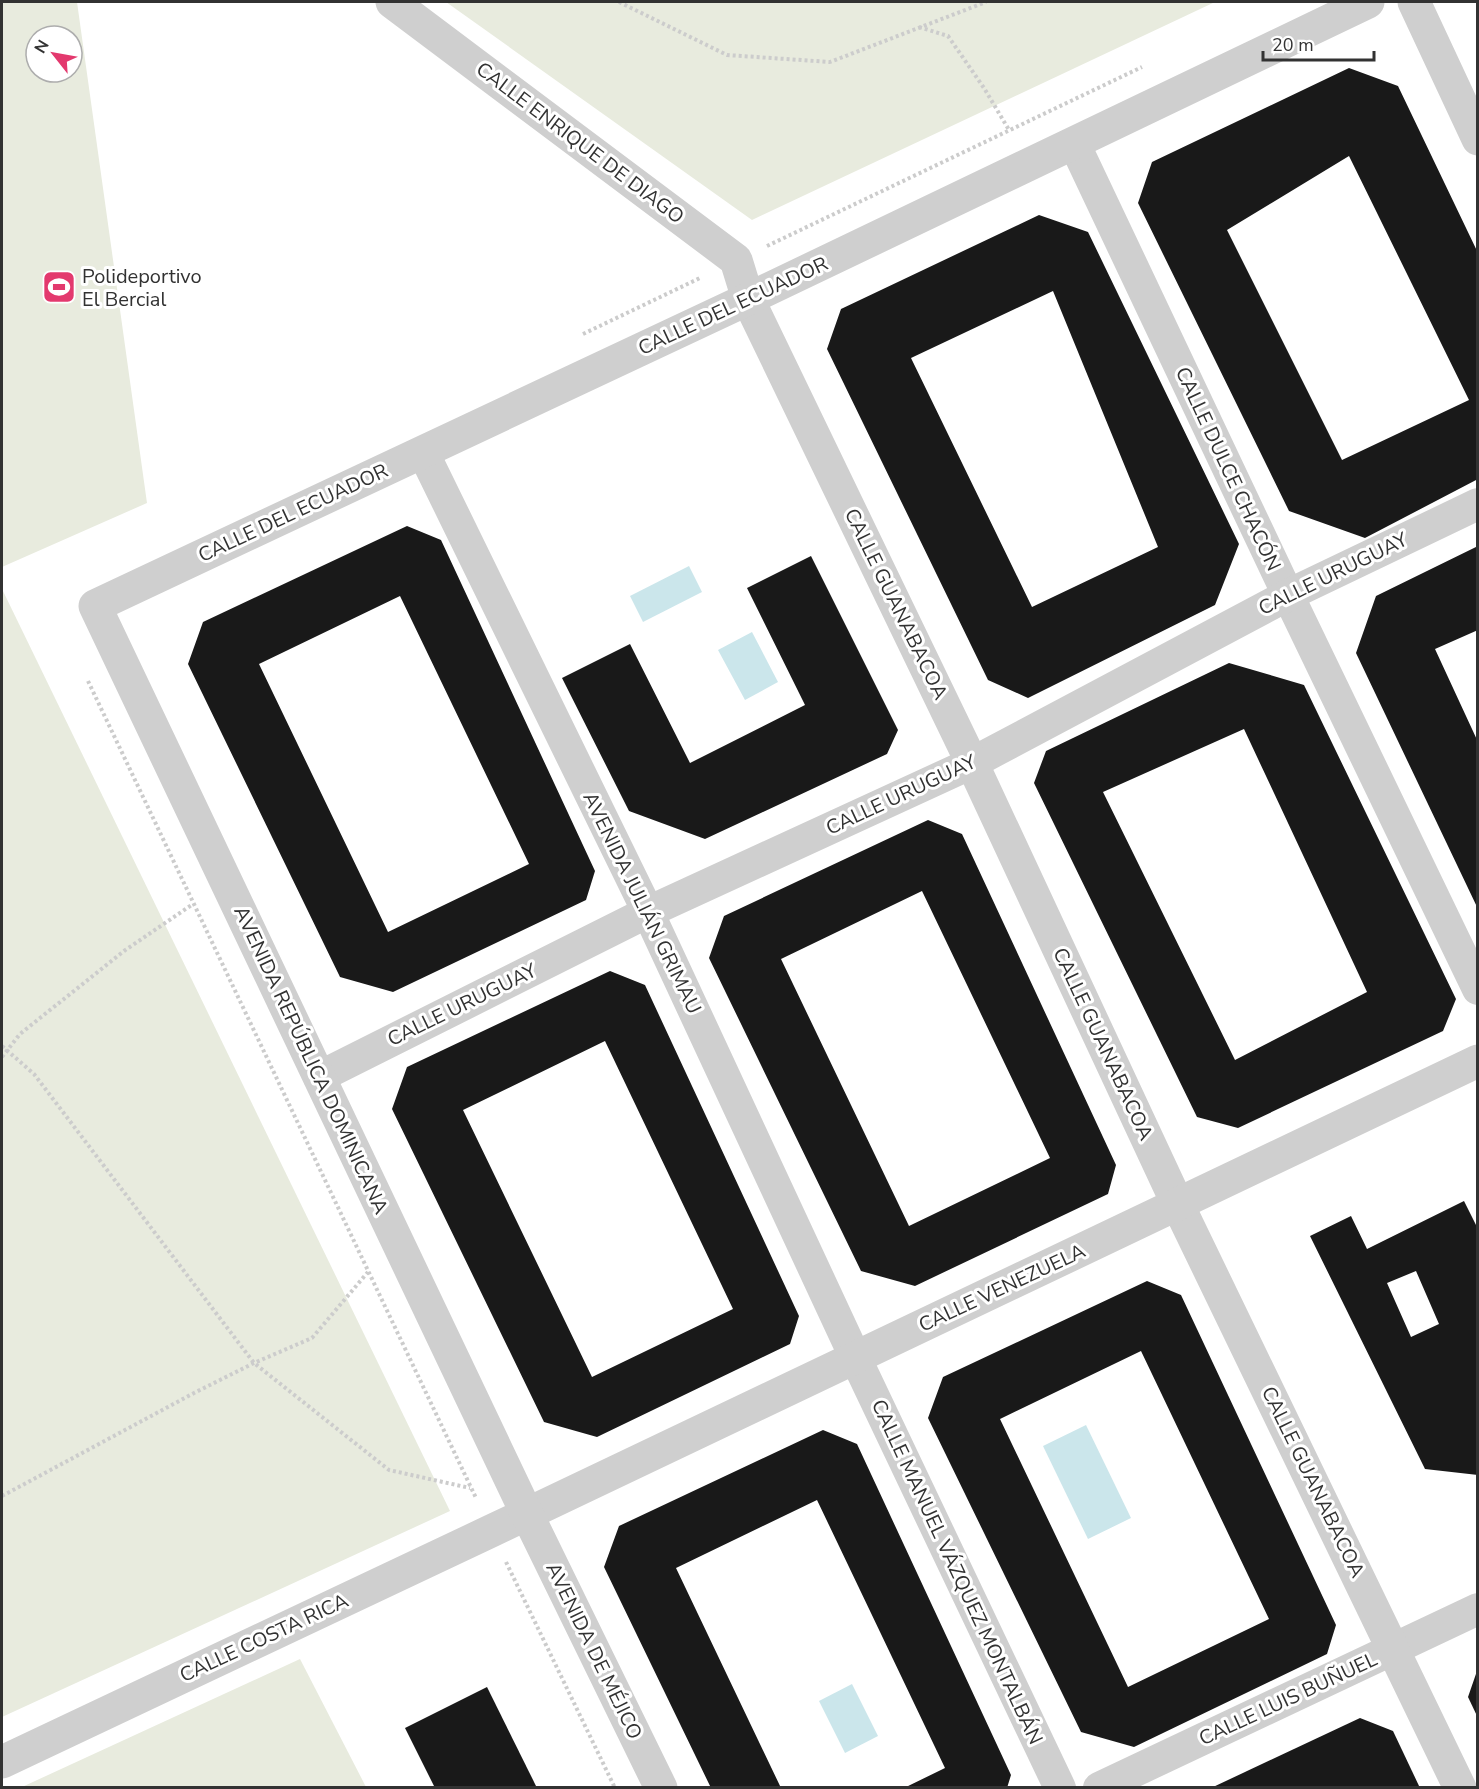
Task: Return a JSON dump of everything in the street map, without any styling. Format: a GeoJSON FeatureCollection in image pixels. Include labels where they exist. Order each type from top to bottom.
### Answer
{"type":"FeatureCollection","features":[{"type":"Feature","properties":{"kind":"street","name":"CALLE ENRIQUE DE DIAGO"},"geometry":{"type":"LineString","coordinates":[[392,2],[736,260]]}},
{"type":"Feature","properties":{"kind":"street","name":"CALLE DEL ECUADOR"},"geometry":{"type":"LineString","coordinates":[[94,606],[748,299],[1368,2]]}},
{"type":"Feature","properties":{"kind":"street"},"geometry":{"type":"LineString","coordinates":[[1413,2],[1478,139]]}},
{"type":"Feature","properties":{"kind":"street","name":"CALLE DULCE CHACÓN"},"geometry":{"type":"LineString","coordinates":[[1074,143],[1287,596],[1478,989]]}},
{"type":"Feature","properties":{"kind":"street"},"geometry":{"type":"LineString","coordinates":[[736,260],[748,299]]}},
{"type":"Feature","properties":{"kind":"street","name":"CALLE GUANABACOA"},"geometry":{"type":"LineString","coordinates":[[748,299],[972,763],[1178,1205],[1460,1788]]}},
{"type":"Feature","properties":{"kind":"street","name":"AVENIDA JULIÁN GRIMAU"},"geometry":{"type":"LineString","coordinates":[[423,452],[648,912],[855,1357]]}},
{"type":"Feature","properties":{"kind":"street","name":"CALLE URUGUAY"},"geometry":{"type":"LineString","coordinates":[[318,1077],[648,912],[972,763],[1287,596],[1478,504]]}},
{"type":"Feature","properties":{"kind":"street","name":"AVENIDA REPÚBLICA DOMINICANA"},"geometry":{"type":"LineString","coordinates":[[94,606],[527,1514]]}},
{"type":"Feature","properties":{"kind":"street","name":"CALLE VENEZUELA"},"geometry":{"type":"LineString","coordinates":[[527,1514],[1478,1061]]}},
{"type":"Feature","properties":{"kind":"street","name":"CALLE MANUEL VÁZQUEZ MONTALBÁN"},"geometry":{"type":"LineString","coordinates":[[855,1357],[1060,1788]]}},
{"type":"Feature","properties":{"kind":"street","name":"CALLE COSTA RICA"},"geometry":{"type":"LineString","coordinates":[[2,1762],[527,1514]]}},
{"type":"Feature","properties":{"kind":"street","name":"AVENIDA DE MÉJICO"},"geometry":{"type":"LineString","coordinates":[[527,1514],[661,1788]]}},
{"type":"Feature","properties":{"kind":"street","name":"CALLE LUIS BUÑUEL"},"geometry":{"type":"LineString","coordinates":[[1099,1788],[1478,1609]]}},
{"type":"Feature","properties":{"kind":"path"},"geometry":{"type":"LineString","coordinates":[[619,2],[727,55],[830,62],[987,2]]}},
{"type":"Feature","properties":{"kind":"path"},"geometry":{"type":"LineString","coordinates":[[919,27],[948,36],[1010,130]]}},
{"type":"Feature","properties":{"kind":"path"},"geometry":{"type":"LineString","coordinates":[[574,338],[1145,66]]}},
{"type":"Feature","properties":{"kind":"path"},"geometry":{"type":"LineString","coordinates":[[88,678],[193,904],[615,1788]]}},
{"type":"Feature","properties":{"kind":"path"},"geometry":{"type":"LineString","coordinates":[[2,1057],[20,1034],[116,958],[193,904]]}},
{"type":"Feature","properties":{"kind":"path"},"geometry":{"type":"LineString","coordinates":[[2,1046],[34,1074],[254,1363],[389,1470],[471,1488]]}},
{"type":"Feature","properties":{"kind":"path"},"geometry":{"type":"LineString","coordinates":[[2,1496],[194,1393],[254,1363],[312,1338],[368,1272]]}},
{"type":"Feature","properties":{"kind":"shaded area","name":"Polideportivo El Bercial"},"geometry":{"type":"Polygon","coordinates":[[[2,2],[77,2],[80,24],[24,24],[24,84],[84,84],[84,52],[147,503],[2,567],[2,2]]]}},
{"type":"Feature","properties":{"kind":"shaded area"},"geometry":{"type":"Polygon","coordinates":[[[446,2],[1215,2],[752,220],[446,2]]]}},
{"type":"Feature","properties":{"kind":"shaded area"},"geometry":{"type":"Polygon","coordinates":[[[2,589],[450,1511],[2,1717],[2,589]]]}},
{"type":"Feature","properties":{"kind":"shaded area"},"geometry":{"type":"Polygon","coordinates":[[[300,1659],[366,1787],[22,1787],[300,1659]]]}},
{"type":"Feature","properties":{"kind":"water"},"geometry":{"type":"Polygon","coordinates":[[[689,566],[702,592],[643,622],[630,596],[689,566]]]}},
{"type":"Feature","properties":{"kind":"water"},"geometry":{"type":"Polygon","coordinates":[[[752,632],[778,682],[745,700],[718,650],[752,632]]]}},
{"type":"Feature","properties":{"kind":"water"},"geometry":{"type":"Polygon","coordinates":[[[1086,1425],[1131,1518],[1088,1539],[1043,1446],[1086,1425]]]}},
{"type":"Feature","properties":{"kind":"water"},"geometry":{"type":"Polygon","coordinates":[[[852,1684],[878,1736],[845,1753],[819,1701],[852,1684]]]}},
{"type":"Feature","properties":{"kind":"building"},"geometry":{"type":"Polygon","coordinates":[[[1349,68],[1398,86],[1478,253],[1478,479],[1365,538],[1289,511],[1138,203],[1152,162],[1349,68]],[[1349,156],[1227,230],[1342,460],[1469,400],[1349,156]]]}},
{"type":"Feature","properties":{"kind":"building"},"geometry":{"type":"Polygon","coordinates":[[[1039,215],[1088,232],[1239,544],[1215,605],[1028,698],[988,680],[827,349],[841,309],[1039,215]],[[1053,291],[911,358],[1032,607],[1158,547],[1053,291]]]}},
{"type":"Feature","properties":{"kind":"building"},"geometry":{"type":"Polygon","coordinates":[[[407,526],[441,540],[595,871],[586,900],[393,992],[340,977],[188,664],[203,622],[407,526]],[[400,596],[259,664],[388,932],[529,864],[400,596]]]}},
{"type":"Feature","properties":{"kind":"building"},"geometry":{"type":"Polygon","coordinates":[[[1478,546],[1478,630],[1435,649],[1478,742],[1478,909],[1356,653],[1376,596],[1478,546]]]}},
{"type":"Feature","properties":{"kind":"building"},"geometry":{"type":"Polygon","coordinates":[[[811,556],[898,730],[887,754],[705,839],[629,811],[562,678],[630,644],[690,763],[805,705],[747,588],[811,556]]]}},
{"type":"Feature","properties":{"kind":"building"},"geometry":{"type":"Polygon","coordinates":[[[1229,663],[1304,685],[1456,999],[1443,1031],[1238,1128],[1197,1117],[1034,783],[1046,751],[1229,663]],[[1244,729],[1103,792],[1235,1060],[1367,992],[1244,729]]]}},
{"type":"Feature","properties":{"kind":"building"},"geometry":{"type":"Polygon","coordinates":[[[928,820],[962,834],[1116,1165],[1108,1194],[915,1286],[861,1271],[709,958],[724,916],[928,820]],[[922,891],[781,959],[909,1226],[1050,1158],[922,891]]]}},
{"type":"Feature","properties":{"kind":"building"},"geometry":{"type":"Polygon","coordinates":[[[610,971],[645,985],[799,1316],[790,1344],[597,1437],[544,1422],[392,1109],[407,1067],[610,971]],[[605,1041],[463,1110],[592,1377],[733,1309],[605,1041]]]}},
{"type":"Feature","properties":{"kind":"building"},"geometry":{"type":"Polygon","coordinates":[[[1464,1201],[1478,1229],[1478,1475],[1425,1469],[1310,1236],[1351,1216],[1367,1249],[1464,1201]],[[1416,1271],[1387,1283],[1411,1337],[1439,1324],[1416,1271]]]}},
{"type":"Feature","properties":{"kind":"building"},"geometry":{"type":"Polygon","coordinates":[[[1147,1281],[1181,1295],[1336,1625],[1327,1654],[1134,1747],[1081,1732],[928,1418],[943,1377],[1147,1281]],[[1141,1351],[1000,1419],[1128,1687],[1269,1619],[1141,1351]]]}},
{"type":"Feature","properties":{"kind":"building"},"geometry":{"type":"Polygon","coordinates":[[[823,1430],[857,1444],[1011,1775],[1007,1788],[904,1788],[945,1768],[817,1500],[676,1568],[781,1788],[711,1788],[604,1567],[619,1526],[823,1430]]]}},
{"type":"Feature","properties":{"kind":"building"},"geometry":{"type":"Polygon","coordinates":[[[1478,1671],[1478,1718],[1468,1697],[1478,1671]]]}},
{"type":"Feature","properties":{"kind":"building"},"geometry":{"type":"Polygon","coordinates":[[[487,1687],[537,1788],[435,1788],[405,1728],[487,1687]]]}},
{"type":"Feature","properties":{"kind":"building"},"geometry":{"type":"Polygon","coordinates":[[[1360,1718],[1393,1731],[1420,1788],[1211,1788],[1360,1718]]]}},
{"type":"Feature","properties":{"kind":"place","name":"Polideportivo El Bercial"},"geometry":{"type":"Point","coordinates":[59,287]}}]}
